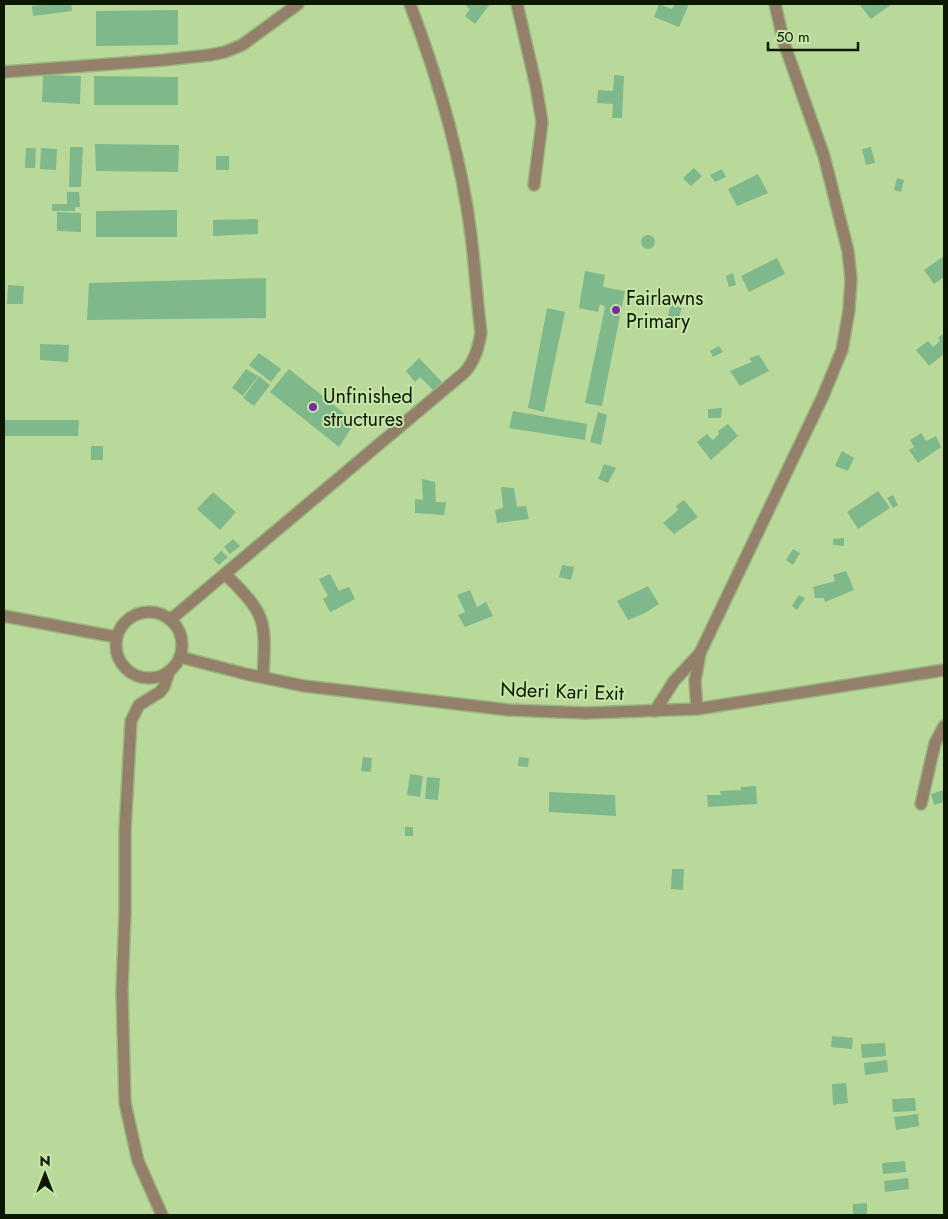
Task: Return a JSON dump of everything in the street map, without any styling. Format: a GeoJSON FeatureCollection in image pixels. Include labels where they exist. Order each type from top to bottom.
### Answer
{"type":"FeatureCollection","features":[{"type":"Feature","properties":{"kind":"street"},"geometry":{"type":"LineString","coordinates":[[4,72],[164,60],[225,52],[242,45],[298,4]]}},
{"type":"Feature","properties":{"kind":"street"},"geometry":{"type":"LineString","coordinates":[[170,620],[465,372],[473,362],[478,350],[481,334],[471,234],[459,168],[441,95],[410,4]]}},
{"type":"Feature","properties":{"kind":"street"},"geometry":{"type":"LineString","coordinates":[[517,4],[536,86],[542,122],[534,185]]}},
{"type":"Feature","properties":{"kind":"street"},"geometry":{"type":"LineString","coordinates":[[697,709],[695,681],[700,653],[823,396],[842,350],[849,310],[851,279],[848,251],[824,156],[784,43],[775,4]]}},
{"type":"Feature","properties":{"kind":"street"},"geometry":{"type":"LineString","coordinates":[[225,574],[258,610],[263,624],[265,640],[263,677]]}},
{"type":"Feature","properties":{"kind":"street"},"geometry":{"type":"LineString","coordinates":[[162,1215],[138,1162],[125,1103],[122,991],[125,912],[125,831],[131,720],[139,705],[160,692],[164,687],[169,672],[180,657],[182,647],[181,637],[177,628],[170,620],[160,614],[148,612],[137,614],[126,621],[116,638],[118,655],[123,665],[132,673],[142,677],[154,677],[169,672]]}},
{"type":"Feature","properties":{"kind":"street"},"geometry":{"type":"LineString","coordinates":[[4,616],[116,638]]}},
{"type":"Feature","properties":{"kind":"street"},"geometry":{"type":"LineString","coordinates":[[655,711],[674,681],[700,653]]}},
{"type":"Feature","properties":{"kind":"street","name":"Nderi Kari Exit"},"geometry":{"type":"LineString","coordinates":[[180,657],[304,686],[510,710],[586,713],[697,709],[944,670]]}},
{"type":"Feature","properties":{"kind":"street"},"geometry":{"type":"LineString","coordinates":[[921,804],[935,743],[944,726]]}},
{"type":"Feature","properties":{"kind":"building"},"geometry":{"type":"Polygon","coordinates":[[[71,4],[72,11],[33,16],[32,6],[71,4]]]}},
{"type":"Feature","properties":{"kind":"building"},"geometry":{"type":"Polygon","coordinates":[[[464,4],[490,4],[475,24],[465,16],[470,9],[464,4]]]}},
{"type":"Feature","properties":{"kind":"building"},"geometry":{"type":"Polygon","coordinates":[[[659,4],[672,9],[675,4],[689,4],[679,27],[654,17],[659,4]]]}},
{"type":"Feature","properties":{"kind":"building"},"geometry":{"type":"Polygon","coordinates":[[[859,4],[892,4],[871,19],[859,4]]]}},
{"type":"Feature","properties":{"kind":"building"},"geometry":{"type":"Polygon","coordinates":[[[178,10],[178,45],[96,46],[96,11],[178,10]]]}},
{"type":"Feature","properties":{"kind":"building"},"geometry":{"type":"Polygon","coordinates":[[[43,75],[81,76],[80,104],[42,102],[43,75]]]}},
{"type":"Feature","properties":{"kind":"building"},"geometry":{"type":"Polygon","coordinates":[[[614,75],[624,76],[622,118],[612,118],[613,104],[597,103],[598,90],[613,91],[614,75]]]}},
{"type":"Feature","properties":{"kind":"building"},"geometry":{"type":"Polygon","coordinates":[[[94,76],[178,77],[178,105],[94,105],[94,76]]]}},
{"type":"Feature","properties":{"kind":"building"},"geometry":{"type":"Polygon","coordinates":[[[95,144],[179,145],[178,172],[96,171],[95,144]]]}},
{"type":"Feature","properties":{"kind":"building"},"geometry":{"type":"Polygon","coordinates":[[[70,147],[83,147],[81,187],[69,187],[70,147]]]}},
{"type":"Feature","properties":{"kind":"building"},"geometry":{"type":"Polygon","coordinates":[[[871,147],[875,163],[866,165],[862,149],[871,147]]]}},
{"type":"Feature","properties":{"kind":"building"},"geometry":{"type":"Polygon","coordinates":[[[26,148],[36,148],[35,168],[25,168],[26,148]]]}},
{"type":"Feature","properties":{"kind":"building"},"geometry":{"type":"Polygon","coordinates":[[[41,148],[57,149],[56,170],[40,169],[41,148]]]}},
{"type":"Feature","properties":{"kind":"building"},"geometry":{"type":"Polygon","coordinates":[[[216,156],[229,156],[229,170],[216,170],[216,156]]]}},
{"type":"Feature","properties":{"kind":"building"},"geometry":{"type":"Polygon","coordinates":[[[694,168],[702,176],[691,186],[683,178],[694,168]]]}},
{"type":"Feature","properties":{"kind":"building"},"geometry":{"type":"Polygon","coordinates":[[[722,169],[726,177],[715,182],[710,175],[722,169]]]}},
{"type":"Feature","properties":{"kind":"building"},"geometry":{"type":"Polygon","coordinates":[[[758,174],[768,193],[737,206],[728,189],[758,174]]]}},
{"type":"Feature","properties":{"kind":"building"},"geometry":{"type":"Polygon","coordinates":[[[897,178],[904,180],[901,192],[894,190],[897,178]]]}},
{"type":"Feature","properties":{"kind":"building"},"geometry":{"type":"Polygon","coordinates":[[[67,192],[79,192],[80,207],[75,207],[75,211],[52,211],[52,204],[67,204],[67,192]]]}},
{"type":"Feature","properties":{"kind":"building"},"geometry":{"type":"Polygon","coordinates":[[[177,210],[177,237],[96,237],[96,211],[177,210]]]}},
{"type":"Feature","properties":{"kind":"building"},"geometry":{"type":"Polygon","coordinates":[[[57,212],[81,213],[81,232],[57,231],[57,212]]]}},
{"type":"Feature","properties":{"kind":"building"},"geometry":{"type":"Polygon","coordinates":[[[258,219],[258,234],[213,236],[213,220],[258,219]]]}},
{"type":"Feature","properties":{"kind":"building"},"geometry":{"type":"Polygon","coordinates":[[[645,235],[651,235],[655,242],[651,249],[645,249],[641,245],[641,239],[645,235]]]}},
{"type":"Feature","properties":{"kind":"building"},"geometry":{"type":"Polygon","coordinates":[[[944,256],[944,277],[934,284],[924,270],[944,256]]]}},
{"type":"Feature","properties":{"kind":"building"},"geometry":{"type":"Polygon","coordinates":[[[777,258],[785,274],[749,292],[741,276],[777,258]]]}},
{"type":"Feature","properties":{"kind":"building"},"geometry":{"type":"Polygon","coordinates":[[[585,271],[605,275],[603,287],[625,291],[602,406],[585,403],[605,307],[600,304],[598,312],[579,308],[585,271]]]}},
{"type":"Feature","properties":{"kind":"building"},"geometry":{"type":"Polygon","coordinates":[[[733,273],[736,285],[729,287],[726,276],[733,273]]]}},
{"type":"Feature","properties":{"kind":"building"},"geometry":{"type":"Polygon","coordinates":[[[266,278],[266,318],[87,320],[89,283],[266,278]]]}},
{"type":"Feature","properties":{"kind":"building"},"geometry":{"type":"Polygon","coordinates":[[[8,285],[24,286],[23,304],[7,304],[8,285]]]}},
{"type":"Feature","properties":{"kind":"building"},"geometry":{"type":"Polygon","coordinates":[[[671,304],[682,307],[678,322],[667,319],[671,304]]]}},
{"type":"Feature","properties":{"kind":"building"},"geometry":{"type":"Polygon","coordinates":[[[547,308],[565,312],[544,412],[528,408],[547,308]]]}},
{"type":"Feature","properties":{"kind":"building"},"geometry":{"type":"Polygon","coordinates":[[[944,333],[944,354],[929,366],[916,350],[928,341],[933,347],[940,341],[938,338],[944,333]]]}},
{"type":"Feature","properties":{"kind":"building"},"geometry":{"type":"Polygon","coordinates":[[[40,344],[69,345],[68,362],[40,360],[40,344]]]}},
{"type":"Feature","properties":{"kind":"building"},"geometry":{"type":"Polygon","coordinates":[[[719,346],[723,352],[713,357],[710,351],[719,346]]]}},
{"type":"Feature","properties":{"kind":"building"},"geometry":{"type":"Polygon","coordinates":[[[259,353],[281,369],[271,382],[249,365],[259,353]]]}},
{"type":"Feature","properties":{"kind":"building"},"geometry":{"type":"Polygon","coordinates":[[[759,355],[769,371],[740,386],[730,371],[752,362],[749,358],[759,355]]]}},
{"type":"Feature","properties":{"kind":"building"},"geometry":{"type":"Polygon","coordinates":[[[419,358],[442,382],[434,391],[420,377],[415,382],[406,371],[419,358]]]}},
{"type":"Feature","properties":{"kind":"building"},"geometry":{"type":"Polygon","coordinates":[[[246,369],[258,376],[243,396],[232,388],[246,369]]]}},
{"type":"Feature","properties":{"kind":"building","name":"Unfinished structures"},"geometry":{"type":"Polygon","coordinates":[[[289,369],[355,422],[339,447],[270,392],[289,369]]]}},
{"type":"Feature","properties":{"kind":"building"},"geometry":{"type":"Polygon","coordinates":[[[259,376],[270,385],[254,406],[243,398],[259,376]]]}},
{"type":"Feature","properties":{"kind":"building"},"geometry":{"type":"Polygon","coordinates":[[[722,408],[721,418],[708,418],[708,409],[722,408]]]}},
{"type":"Feature","properties":{"kind":"building"},"geometry":{"type":"Polygon","coordinates":[[[513,411],[587,424],[585,440],[509,428],[513,411]]]}},
{"type":"Feature","properties":{"kind":"building"},"geometry":{"type":"Polygon","coordinates":[[[598,412],[607,415],[601,445],[590,442],[598,412]]]}},
{"type":"Feature","properties":{"kind":"building"},"geometry":{"type":"Polygon","coordinates":[[[4,420],[79,420],[78,436],[4,436],[4,420]]]}},
{"type":"Feature","properties":{"kind":"building"},"geometry":{"type":"Polygon","coordinates":[[[728,424],[738,436],[711,460],[697,442],[707,434],[713,440],[719,434],[718,431],[728,424]]]}},
{"type":"Feature","properties":{"kind":"building"},"geometry":{"type":"Polygon","coordinates":[[[921,433],[926,441],[936,436],[941,447],[918,463],[909,450],[914,447],[910,440],[921,433]]]}},
{"type":"Feature","properties":{"kind":"building"},"geometry":{"type":"Polygon","coordinates":[[[91,446],[103,446],[103,460],[91,460],[91,446]]]}},
{"type":"Feature","properties":{"kind":"building"},"geometry":{"type":"Polygon","coordinates":[[[842,451],[854,458],[848,471],[835,466],[842,451]]]}},
{"type":"Feature","properties":{"kind":"building"},"geometry":{"type":"Polygon","coordinates":[[[604,464],[616,468],[608,483],[598,479],[604,464]]]}},
{"type":"Feature","properties":{"kind":"building"},"geometry":{"type":"Polygon","coordinates":[[[422,479],[435,482],[436,502],[446,502],[444,515],[415,513],[415,499],[423,500],[422,479]]]}},
{"type":"Feature","properties":{"kind":"building"},"geometry":{"type":"Polygon","coordinates":[[[501,487],[514,488],[517,507],[526,506],[529,519],[497,523],[495,510],[503,508],[501,487]]]}},
{"type":"Feature","properties":{"kind":"building"},"geometry":{"type":"Polygon","coordinates":[[[878,491],[890,508],[858,529],[847,512],[878,491]]]}},
{"type":"Feature","properties":{"kind":"building"},"geometry":{"type":"Polygon","coordinates":[[[213,492],[236,512],[220,530],[197,509],[213,492]]]}},
{"type":"Feature","properties":{"kind":"building"},"geometry":{"type":"Polygon","coordinates":[[[893,495],[898,505],[893,508],[887,498],[893,495]]]}},
{"type":"Feature","properties":{"kind":"building"},"geometry":{"type":"Polygon","coordinates":[[[684,500],[698,517],[674,534],[663,523],[678,510],[676,506],[684,500]]]}},
{"type":"Feature","properties":{"kind":"building"},"geometry":{"type":"Polygon","coordinates":[[[844,538],[844,546],[833,545],[833,539],[844,538]]]}},
{"type":"Feature","properties":{"kind":"building"},"geometry":{"type":"Polygon","coordinates":[[[233,539],[240,546],[230,554],[224,547],[233,539]]]}},
{"type":"Feature","properties":{"kind":"building"},"geometry":{"type":"Polygon","coordinates":[[[793,549],[800,553],[793,565],[786,560],[793,549]]]}},
{"type":"Feature","properties":{"kind":"building"},"geometry":{"type":"Polygon","coordinates":[[[221,551],[228,557],[219,565],[213,559],[221,551]]]}},
{"type":"Feature","properties":{"kind":"building"},"geometry":{"type":"Polygon","coordinates":[[[562,565],[574,567],[571,580],[559,577],[562,565]]]}},
{"type":"Feature","properties":{"kind":"building"},"geometry":{"type":"Polygon","coordinates":[[[846,571],[854,590],[825,602],[824,598],[815,598],[813,587],[835,581],[833,575],[846,571]]]}},
{"type":"Feature","properties":{"kind":"building"},"geometry":{"type":"Polygon","coordinates":[[[330,574],[339,591],[349,587],[355,599],[331,612],[323,599],[328,596],[319,579],[330,574]]]}},
{"type":"Feature","properties":{"kind":"building"},"geometry":{"type":"Polygon","coordinates":[[[648,586],[659,604],[643,614],[628,620],[617,601],[648,586]]]}},
{"type":"Feature","properties":{"kind":"building"},"geometry":{"type":"Polygon","coordinates":[[[470,590],[477,607],[486,602],[493,616],[465,627],[458,615],[465,612],[457,595],[470,590]]]}},
{"type":"Feature","properties":{"kind":"building"},"geometry":{"type":"Polygon","coordinates":[[[799,595],[805,598],[797,610],[792,606],[799,595]]]}},
{"type":"Feature","properties":{"kind":"building"},"geometry":{"type":"Polygon","coordinates":[[[363,757],[372,758],[371,772],[361,771],[363,757]]]}},
{"type":"Feature","properties":{"kind":"building"},"geometry":{"type":"Polygon","coordinates":[[[519,757],[529,758],[528,767],[518,766],[519,757]]]}},
{"type":"Feature","properties":{"kind":"building"},"geometry":{"type":"Polygon","coordinates":[[[410,774],[423,776],[420,797],[407,795],[410,774]]]}},
{"type":"Feature","properties":{"kind":"building"},"geometry":{"type":"Polygon","coordinates":[[[427,777],[440,778],[438,800],[425,799],[427,777]]]}},
{"type":"Feature","properties":{"kind":"building"},"geometry":{"type":"Polygon","coordinates":[[[756,786],[757,804],[708,807],[707,795],[721,795],[720,791],[741,790],[741,787],[756,786]]]}},
{"type":"Feature","properties":{"kind":"building"},"geometry":{"type":"Polygon","coordinates":[[[944,790],[944,802],[934,805],[931,794],[944,790]]]}},
{"type":"Feature","properties":{"kind":"building"},"geometry":{"type":"Polygon","coordinates":[[[549,792],[615,795],[616,816],[549,812],[549,792]]]}},
{"type":"Feature","properties":{"kind":"building"},"geometry":{"type":"Polygon","coordinates":[[[405,827],[413,827],[413,836],[405,836],[405,827]]]}},
{"type":"Feature","properties":{"kind":"building"},"geometry":{"type":"Polygon","coordinates":[[[672,869],[684,869],[683,890],[671,889],[672,869]]]}},
{"type":"Feature","properties":{"kind":"building"},"geometry":{"type":"Polygon","coordinates":[[[832,1036],[853,1038],[852,1049],[831,1047],[832,1036]]]}},
{"type":"Feature","properties":{"kind":"building"},"geometry":{"type":"Polygon","coordinates":[[[885,1043],[886,1056],[862,1058],[861,1044],[885,1043]]]}},
{"type":"Feature","properties":{"kind":"building"},"geometry":{"type":"Polygon","coordinates":[[[887,1060],[888,1072],[865,1075],[864,1063],[887,1060]]]}},
{"type":"Feature","properties":{"kind":"building"},"geometry":{"type":"Polygon","coordinates":[[[846,1083],[848,1103],[833,1105],[832,1084],[846,1083]]]}},
{"type":"Feature","properties":{"kind":"building"},"geometry":{"type":"Polygon","coordinates":[[[915,1098],[916,1111],[893,1112],[892,1099],[915,1098]]]}},
{"type":"Feature","properties":{"kind":"building"},"geometry":{"type":"Polygon","coordinates":[[[918,1114],[919,1126],[896,1130],[894,1117],[918,1114]]]}},
{"type":"Feature","properties":{"kind":"building"},"geometry":{"type":"Polygon","coordinates":[[[905,1161],[906,1172],[883,1174],[882,1163],[905,1161]]]}},
{"type":"Feature","properties":{"kind":"building"},"geometry":{"type":"Polygon","coordinates":[[[908,1178],[909,1189],[885,1192],[884,1181],[908,1178]]]}},
{"type":"Feature","properties":{"kind":"building"},"geometry":{"type":"Polygon","coordinates":[[[867,1203],[867,1215],[853,1215],[853,1204],[867,1203]]]}},
{"type":"Feature","properties":{"kind":"place","name":"Fairlawns Primary"},"geometry":{"type":"Point","coordinates":[616,310]}},
{"type":"Feature","properties":{"kind":"place","name":"Unfinished structures"},"geometry":{"type":"Point","coordinates":[313,407]}}]}
